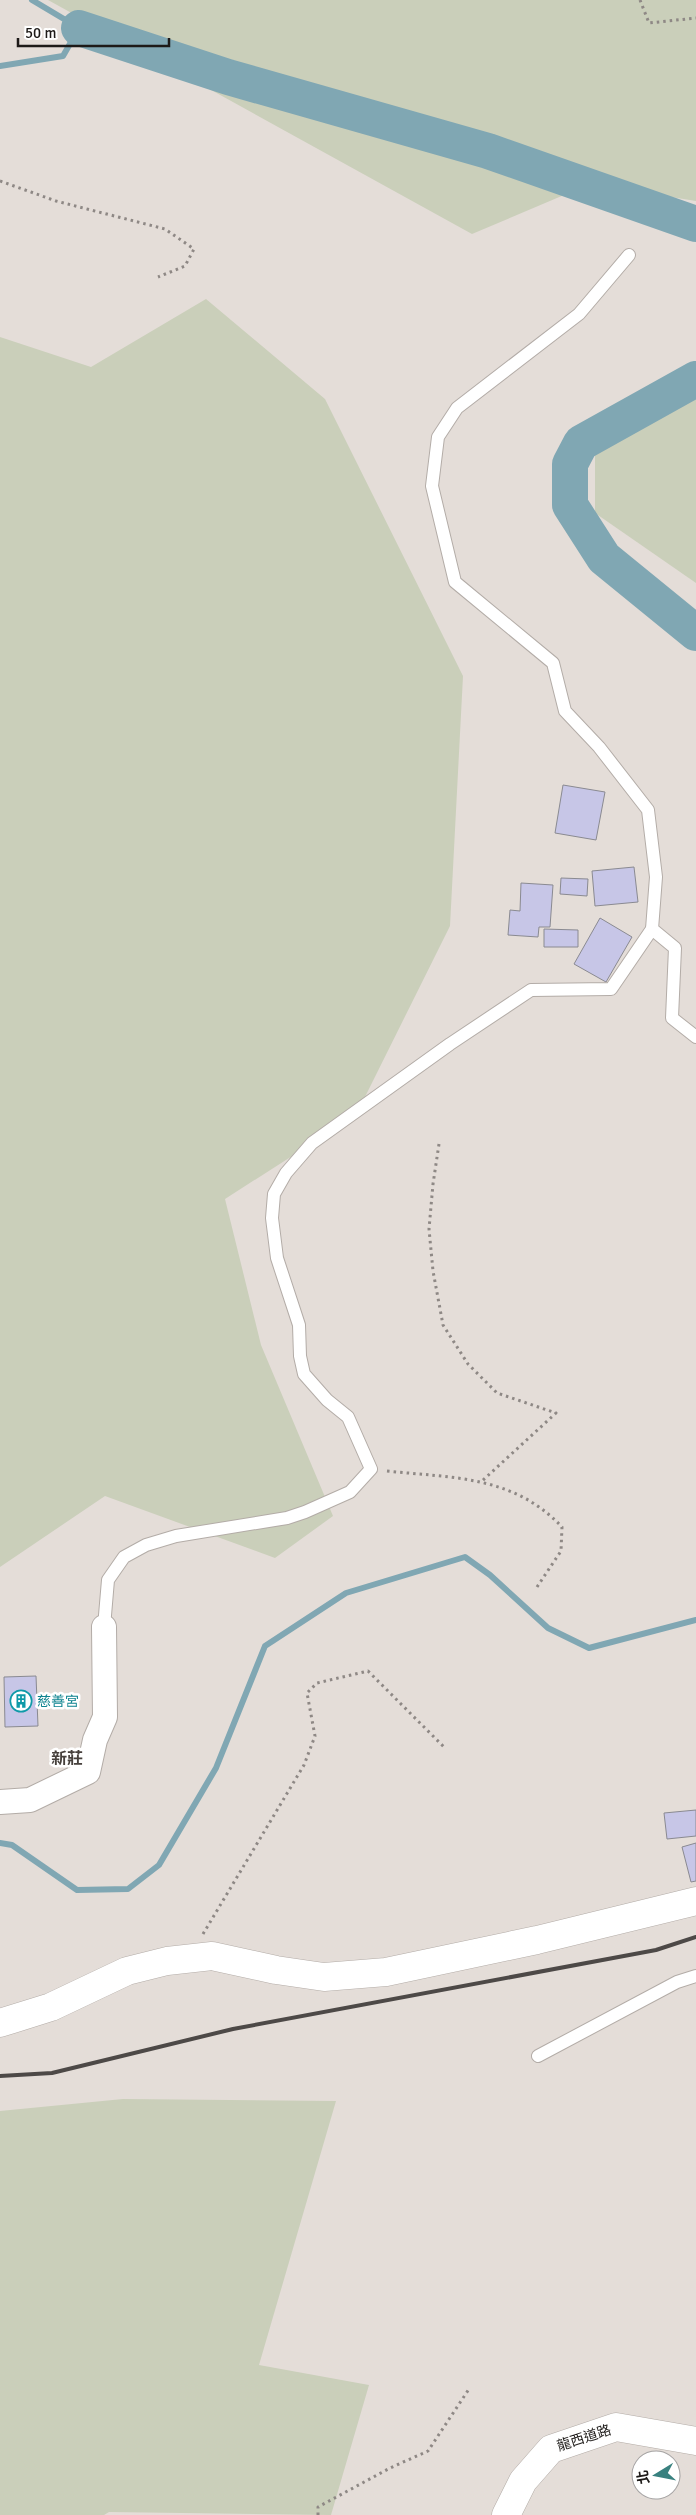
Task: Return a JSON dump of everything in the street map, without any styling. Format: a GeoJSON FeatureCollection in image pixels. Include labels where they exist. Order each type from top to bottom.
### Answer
{"type":"FeatureCollection","features":[{"type":"Feature","properties":{"kind":"street"},"geometry":{"type":"LineString","coordinates":[[0,1802],[30,1800],[88,1772],[95,1740],[105,1717],[104,1627]]}},
{"type":"Feature","properties":{"kind":"street"},"geometry":{"type":"LineString","coordinates":[[0,2023],[51,2007],[127,1971],[167,1960],[212,1956],[276,1970],[324,1977],[386,1972],[537,1940],[696,1901]]}},
{"type":"Feature","properties":{"kind":"street","name":"龍西道路"},"geometry":{"type":"LineString","coordinates":[[506,2515],[523,2481],[551,2449],[616,2427],[696,2441]]}},
{"type":"Feature","properties":{"kind":"lane"},"geometry":{"type":"LineString","coordinates":[[104,1627],[108,1580],[124,1558],[146,1545],[176,1536],[287,1518],[305,1512],[350,1492],[371,1469],[348,1417],[327,1400],[304,1374],[300,1356],[299,1324],[277,1258],[272,1218],[274,1194],[286,1173],[312,1142],[450,1044],[531,990],[611,989],[652,929],[656,877],[648,810],[599,747],[565,711],[553,663],[455,582],[432,486],[438,437],[457,408],[579,314],[629,255]]}},
{"type":"Feature","properties":{"kind":"lane"},"geometry":{"type":"LineString","coordinates":[[652,929],[676,948],[672,1018],[696,1037]]}},
{"type":"Feature","properties":{"kind":"lane"},"geometry":{"type":"LineString","coordinates":[[538,2056],[676,1982],[696,1976]]}},
{"type":"Feature","properties":{"kind":"path"},"geometry":{"type":"LineString","coordinates":[[640,0],[649,23],[696,18]]}},
{"type":"Feature","properties":{"kind":"path"},"geometry":{"type":"LineString","coordinates":[[0,181],[56,202],[165,229],[194,249],[185,266],[158,277]]}},
{"type":"Feature","properties":{"kind":"path"},"geometry":{"type":"LineString","coordinates":[[439,1144],[432,1184],[429,1229],[433,1270],[443,1325],[468,1364],[497,1393],[556,1413],[482,1481]]}},
{"type":"Feature","properties":{"kind":"path"},"geometry":{"type":"LineString","coordinates":[[371,1469],[482,1481],[529,1500],[545,1510],[562,1527],[561,1551],[537,1587]]}},
{"type":"Feature","properties":{"kind":"path"},"geometry":{"type":"LineString","coordinates":[[188,1959],[304,1765],[315,1736],[307,1693],[317,1683],[368,1671],[445,1748]]}},
{"type":"Feature","properties":{"kind":"path"},"geometry":{"type":"LineString","coordinates":[[318,2515],[318,2507],[390,2468],[428,2451],[469,2389]]}},
{"type":"Feature","properties":{"kind":"green space"},"geometry":{"type":"Polygon","coordinates":[[[48,0],[696,0],[696,201],[590,184],[472,234],[48,0]]]}},
{"type":"Feature","properties":{"kind":"green space"},"geometry":{"type":"Polygon","coordinates":[[[206,299],[325,399],[463,676],[450,926],[356,1115],[225,1199],[261,1345],[333,1516],[275,1558],[105,1496],[0,1567],[0,337],[91,367],[206,299]]]}},
{"type":"Feature","properties":{"kind":"green space"},"geometry":{"type":"Polygon","coordinates":[[[696,388],[696,583],[595,513],[595,438],[696,388]]]}},
{"type":"Feature","properties":{"kind":"green space"},"geometry":{"type":"Polygon","coordinates":[[[123,2099],[336,2101],[259,2365],[369,2385],[331,2515],[109,2512],[104,2515],[0,2515],[0,2111],[123,2099]]]}},
{"type":"Feature","properties":{"kind":"building"},"geometry":{"type":"Polygon","coordinates":[[[563,785],[605,792],[596,840],[555,833],[563,785]]]}},
{"type":"Feature","properties":{"kind":"building"},"geometry":{"type":"Polygon","coordinates":[[[634,867],[638,902],[595,906],[592,871],[634,867]]]}},
{"type":"Feature","properties":{"kind":"building"},"geometry":{"type":"Polygon","coordinates":[[[561,878],[588,879],[587,896],[560,894],[561,878]]]}},
{"type":"Feature","properties":{"kind":"building"},"geometry":{"type":"Polygon","coordinates":[[[521,883],[553,885],[550,927],[539,927],[538,937],[508,935],[510,910],[520,911],[521,883]]]}},
{"type":"Feature","properties":{"kind":"building"},"geometry":{"type":"Polygon","coordinates":[[[600,918],[632,937],[606,982],[574,964],[600,918]]]}},
{"type":"Feature","properties":{"kind":"building"},"geometry":{"type":"Polygon","coordinates":[[[544,929],[578,930],[578,947],[544,947],[544,929]]]}},
{"type":"Feature","properties":{"kind":"building","name":"慈善宮"},"geometry":{"type":"Polygon","coordinates":[[[36,1676],[38,1726],[5,1727],[4,1677],[36,1676]]]}},
{"type":"Feature","properties":{"kind":"building"},"geometry":{"type":"Polygon","coordinates":[[[696,1810],[696,1836],[667,1839],[664,1813],[696,1810]]]}},
{"type":"Feature","properties":{"kind":"building"},"geometry":{"type":"Polygon","coordinates":[[[696,1843],[696,1881],[691,1882],[682,1847],[696,1843]]]}},
{"type":"Feature","properties":{"kind":"waterway"},"geometry":{"type":"LineString","coordinates":[[0,66],[63,56],[79,28],[32,0]]}},
{"type":"Feature","properties":{"kind":"waterway"},"geometry":{"type":"LineString","coordinates":[[79,28],[228,77],[488,151],[696,224]]}},
{"type":"Feature","properties":{"kind":"waterway"},"geometry":{"type":"LineString","coordinates":[[696,379],[581,443],[570,464],[570,505],[604,558],[696,633]]}},
{"type":"Feature","properties":{"kind":"waterway"},"geometry":{"type":"LineString","coordinates":[[0,1843],[12,1845],[77,1890],[128,1889],[159,1865],[216,1768],[265,1646],[346,1593],[465,1557],[490,1575],[548,1628],[589,1648],[696,1620]]}},
{"type":"Feature","properties":{"kind":"railway"},"geometry":{"type":"LineString","coordinates":[[0,2076],[52,2073],[233,2029],[656,1950],[696,1937]]}},
{"type":"Feature","properties":{"kind":"place","name":"慈善宮"},"geometry":{"type":"Point","coordinates":[21,1701]}},
{"type":"Feature","properties":{"kind":"district","name":"新莊"},"geometry":{"type":"Point","coordinates":[67,1759]}}]}
